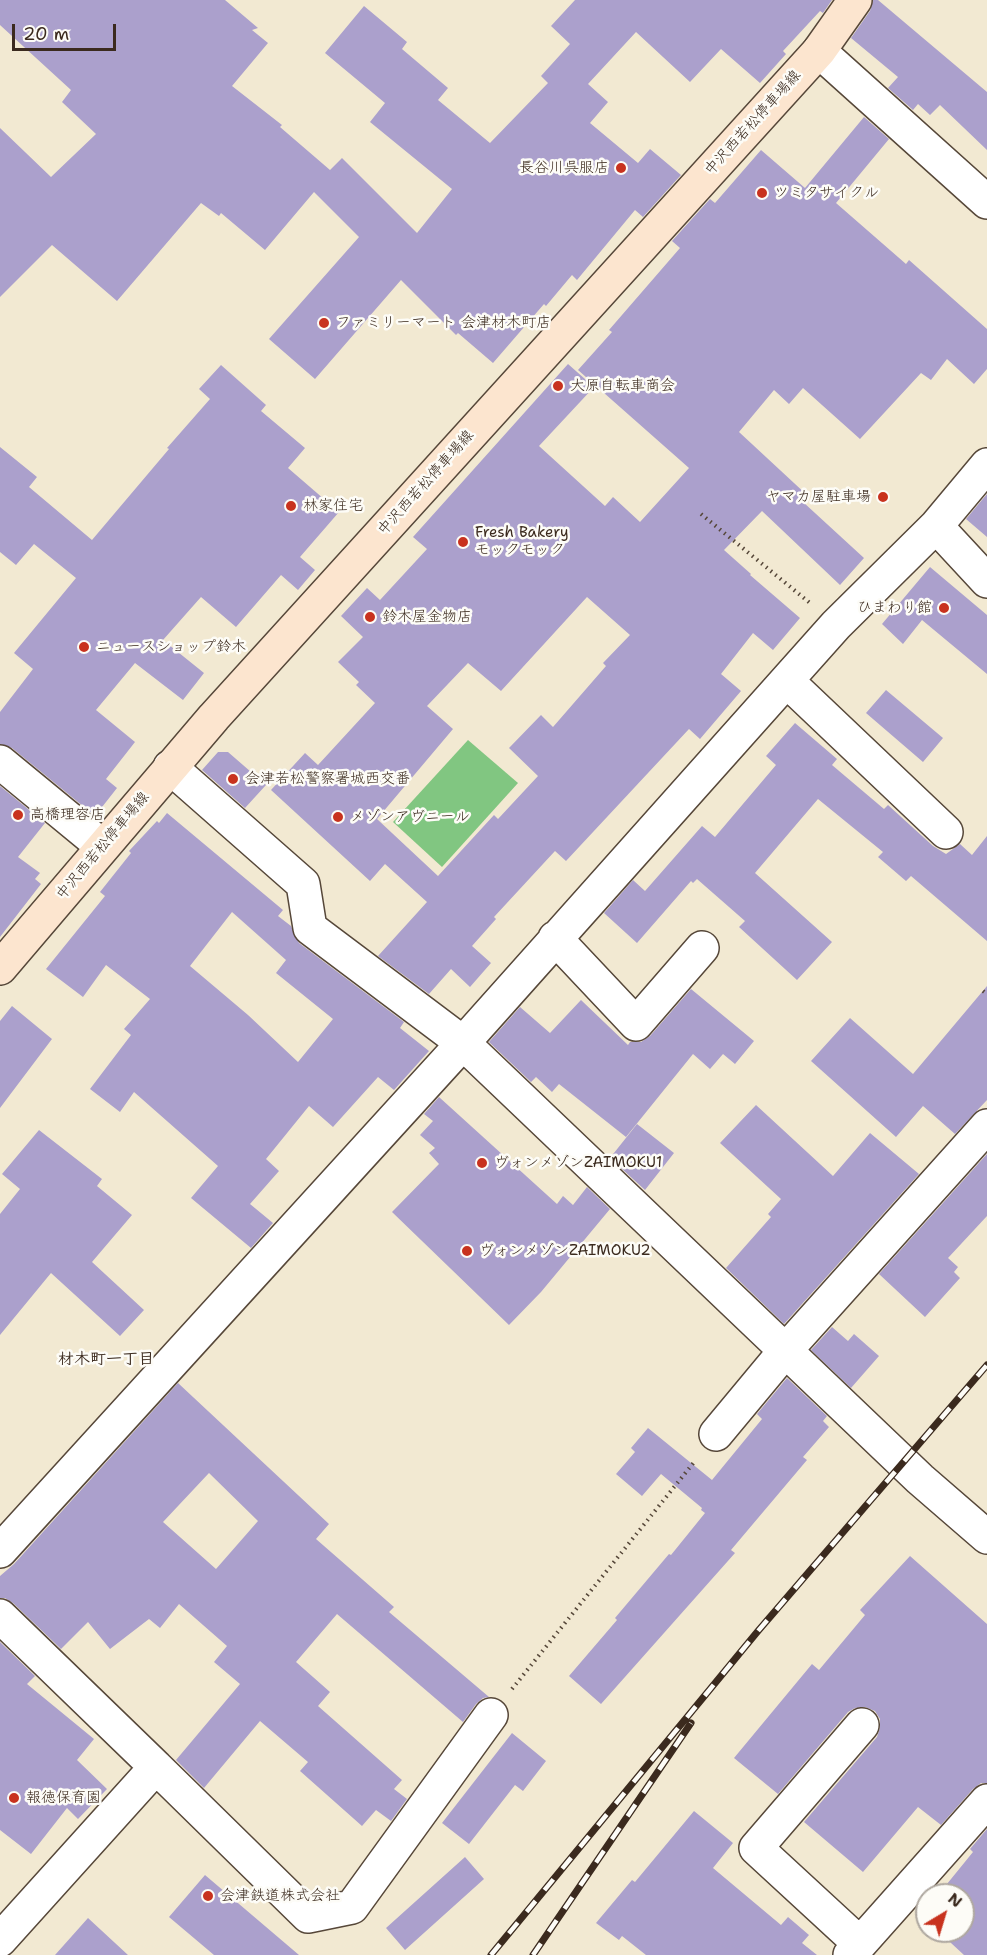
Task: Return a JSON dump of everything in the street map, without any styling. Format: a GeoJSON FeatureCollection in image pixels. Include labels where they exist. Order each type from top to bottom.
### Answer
{"type":"FeatureCollection","features":[{"type":"Feature","properties":{"kind":"main road","name":"中沢西若松停車場線"},"geometry":{"type":"LineString","coordinates":[[0,968],[170,767],[819,51],[855,0]]}},
{"type":"Feature","properties":{"kind":"street"},"geometry":{"type":"LineString","coordinates":[[819,51],[987,202]]}},
{"type":"Feature","properties":{"kind":"street"},"geometry":{"type":"LineString","coordinates":[[0,1551],[463,1043],[836,625],[936,526],[987,465]]}},
{"type":"Feature","properties":{"kind":"street"},"geometry":{"type":"LineString","coordinates":[[936,526],[987,580]]}},
{"type":"Feature","properties":{"kind":"street"},"geometry":{"type":"LineString","coordinates":[[787,681],[946,832]]}},
{"type":"Feature","properties":{"kind":"street"},"geometry":{"type":"LineString","coordinates":[[0,762],[102,846]]}},
{"type":"Feature","properties":{"kind":"street"},"geometry":{"type":"LineString","coordinates":[[170,767],[303,884],[310,928],[463,1043],[920,1479],[987,1537]]}},
{"type":"Feature","properties":{"kind":"street"},"geometry":{"type":"LineString","coordinates":[[555,938],[636,1024],[702,948]]}},
{"type":"Feature","properties":{"kind":"street"},"geometry":{"type":"LineString","coordinates":[[716,1434],[785,1350],[987,1126]]}},
{"type":"Feature","properties":{"kind":"street"},"geometry":{"type":"LineString","coordinates":[[0,1616],[308,1916],[352,1907],[491,1715]]}},
{"type":"Feature","properties":{"kind":"street"},"geometry":{"type":"LineString","coordinates":[[861,1725],[756,1848],[854,1949],[987,1801]]}},
{"type":"Feature","properties":{"kind":"street"},"geometry":{"type":"LineString","coordinates":[[0,1940],[156,1767]]}},
{"type":"Feature","properties":{"kind":"path"},"geometry":{"type":"LineString","coordinates":[[701,514],[836,625]]}},
{"type":"Feature","properties":{"kind":"path"},"geometry":{"type":"LineString","coordinates":[[491,1715],[716,1434]]}},
{"type":"Feature","properties":{"kind":"green space"},"geometry":{"type":"Polygon","coordinates":[[[468,740],[518,783],[442,867],[393,822],[468,740]]]}},
{"type":"Feature","properties":{"kind":"building"},"geometry":{"type":"Polygon","coordinates":[[[0,0],[225,0],[258,28],[252,30],[268,43],[232,86],[282,125],[280,127],[330,170],[342,158],[417,233],[452,189],[370,122],[385,103],[325,53],[364,6],[407,42],[402,49],[448,88],[438,100],[490,143],[548,83],[541,76],[570,44],[551,26],[575,0],[832,0],[823,13],[820,11],[783,51],[786,54],[760,83],[721,49],[690,82],[636,32],[588,84],[608,102],[590,123],[638,163],[650,149],[681,175],[643,217],[635,210],[577,280],[572,275],[493,363],[458,333],[456,335],[401,280],[315,379],[269,339],[359,237],[314,192],[265,250],[221,213],[219,216],[201,203],[117,301],[52,245],[0,297],[0,128],[51,177],[96,134],[62,102],[71,90],[0,25],[0,0]]]}},
{"type":"Feature","properties":{"kind":"building"},"geometry":{"type":"Polygon","coordinates":[[[873,0],[878,0],[987,92],[987,150],[940,105],[930,115],[918,104],[913,110],[888,88],[898,77],[851,38],[870,11],[873,0]]]}},
{"type":"Feature","properties":{"kind":"building"},"geometry":{"type":"Polygon","coordinates":[[[864,117],[889,139],[836,203],[906,264],[909,260],[987,329],[987,369],[974,384],[947,359],[931,380],[921,373],[860,439],[803,388],[789,404],[774,390],[739,432],[808,496],[803,502],[864,558],[840,585],[762,511],[724,550],[800,618],[773,650],[753,633],[721,674],[741,691],[700,739],[689,729],[566,861],[555,851],[494,917],[496,919],[472,946],[491,963],[470,987],[451,969],[429,994],[378,956],[427,902],[385,864],[370,881],[271,790],[305,753],[318,765],[375,703],[356,685],[359,682],[338,662],[363,637],[341,616],[367,588],[380,600],[427,549],[413,537],[568,364],[594,387],[539,446],[605,506],[613,497],[640,522],[689,468],[578,370],[612,332],[609,330],[680,248],[672,241],[710,199],[715,203],[761,150],[805,188],[864,117]],[[587,597],[501,691],[468,663],[427,706],[453,729],[377,819],[438,876],[494,815],[498,819],[538,776],[509,748],[541,715],[553,727],[606,666],[603,663],[630,635],[587,597]]]}},
{"type":"Feature","properties":{"kind":"building"},"geometry":{"type":"Polygon","coordinates":[[[221,365],[266,405],[261,411],[305,448],[288,468],[339,512],[300,557],[315,570],[298,590],[281,575],[236,627],[201,597],[163,640],[204,673],[183,700],[135,663],[96,710],[135,742],[106,779],[117,788],[95,816],[12,748],[0,744],[0,712],[33,669],[14,653],[76,578],[34,544],[16,565],[0,552],[0,447],[37,477],[29,487],[92,540],[210,399],[199,389],[221,365]]]}},
{"type":"Feature","properties":{"kind":"building"},"geometry":{"type":"Polygon","coordinates":[[[987,494],[987,537],[966,519],[987,494]]]}},
{"type":"Feature","properties":{"kind":"building","name":"ひまわり館"},"geometry":{"type":"Polygon","coordinates":[[[930,567],[987,615],[987,674],[922,620],[903,644],[882,624],[930,567]]]}},
{"type":"Feature","properties":{"kind":"building"},"geometry":{"type":"Polygon","coordinates":[[[886,690],[943,738],[923,762],[866,713],[886,690]]]}},
{"type":"Feature","properties":{"kind":"building"},"geometry":{"type":"Polygon","coordinates":[[[795,723],[837,759],[832,765],[884,809],[888,805],[933,846],[946,854],[960,844],[972,855],[987,836],[987,941],[911,876],[906,881],[878,857],[883,852],[818,799],[755,873],[832,942],[797,980],[739,927],[745,921],[697,879],[693,883],[691,881],[637,943],[604,913],[633,880],[645,891],[702,826],[715,837],[776,765],[766,756],[795,723]]]}},
{"type":"Feature","properties":{"kind":"building","name":"会津若松警察署城西交番"},"geometry":{"type":"Polygon","coordinates":[[[218,752],[228,752],[266,785],[245,808],[202,770],[218,752]]]}},
{"type":"Feature","properties":{"kind":"building"},"geometry":{"type":"Polygon","coordinates":[[[0,786],[45,823],[18,857],[40,873],[35,879],[41,884],[0,937],[0,786]]]}},
{"type":"Feature","properties":{"kind":"building"},"geometry":{"type":"Polygon","coordinates":[[[167,813],[283,910],[278,916],[291,926],[299,943],[404,1022],[400,1028],[429,1051],[394,1090],[378,1077],[333,1127],[309,1106],[266,1159],[279,1171],[250,1204],[273,1223],[251,1248],[191,1198],[218,1166],[134,1092],[120,1112],[90,1089],[131,1035],[124,1029],[150,999],[106,965],[83,997],[46,969],[105,896],[100,892],[131,853],[129,851],[157,821],[159,823],[167,813]],[[232,912],[190,966],[248,1015],[298,1062],[333,1019],[276,973],[286,960],[232,912]]]}},
{"type":"Feature","properties":{"kind":"building"},"geometry":{"type":"Polygon","coordinates":[[[987,986],[987,1100],[955,1134],[923,1106],[896,1137],[811,1061],[850,1018],[913,1074],[987,986]]]}},
{"type":"Feature","properties":{"kind":"building"},"geometry":{"type":"Polygon","coordinates":[[[691,989],[754,1041],[735,1064],[723,1054],[710,1069],[693,1054],[626,1137],[559,1084],[552,1092],[536,1077],[531,1082],[489,1042],[520,1007],[550,1033],[581,1000],[628,1045],[630,1042],[641,1042],[650,1036],[691,989]]]}},
{"type":"Feature","properties":{"kind":"building"},"geometry":{"type":"Polygon","coordinates":[[[12,1006],[52,1039],[0,1108],[0,1021],[12,1006]]]}},
{"type":"Feature","properties":{"kind":"building"},"geometry":{"type":"Polygon","coordinates":[[[439,1097],[557,1204],[563,1196],[573,1205],[587,1187],[610,1209],[541,1292],[509,1325],[392,1212],[439,1164],[429,1153],[435,1148],[420,1135],[433,1121],[424,1114],[439,1097]]]}},
{"type":"Feature","properties":{"kind":"building"},"geometry":{"type":"Polygon","coordinates":[[[756,1105],[833,1176],[870,1133],[919,1174],[784,1324],[726,1268],[771,1217],[768,1214],[781,1199],[720,1143],[756,1105]]]}},
{"type":"Feature","properties":{"kind":"building"},"geometry":{"type":"Polygon","coordinates":[[[637,1124],[674,1153],[645,1190],[610,1158],[637,1124]]]}},
{"type":"Feature","properties":{"kind":"building"},"geometry":{"type":"Polygon","coordinates":[[[39,1130],[102,1179],[97,1186],[132,1215],[92,1262],[144,1310],[120,1336],[51,1273],[0,1335],[0,1214],[20,1189],[2,1174],[39,1130]]]}},
{"type":"Feature","properties":{"kind":"building"},"geometry":{"type":"Polygon","coordinates":[[[987,1154],[987,1216],[948,1258],[958,1267],[954,1272],[960,1278],[925,1317],[879,1274],[987,1154]]]}},
{"type":"Feature","properties":{"kind":"building"},"geometry":{"type":"Polygon","coordinates":[[[832,1327],[848,1341],[854,1334],[879,1356],[851,1388],[811,1350],[832,1327]]]}},
{"type":"Feature","properties":{"kind":"building"},"geometry":{"type":"Polygon","coordinates":[[[787,1378],[827,1416],[823,1421],[829,1427],[803,1457],[807,1460],[731,1550],[735,1553],[601,1704],[569,1676],[617,1620],[615,1618],[705,1513],[661,1474],[642,1496],[616,1474],[635,1452],[631,1448],[648,1428],[712,1480],[762,1419],[757,1414],[787,1378]]]}},
{"type":"Feature","properties":{"kind":"building"},"geometry":{"type":"Polygon","coordinates":[[[178,1383],[329,1524],[316,1539],[394,1607],[389,1612],[489,1697],[483,1698],[476,1704],[463,1722],[337,1614],[296,1662],[330,1692],[318,1706],[402,1780],[394,1789],[407,1799],[391,1821],[376,1810],[362,1826],[300,1771],[308,1762],[260,1721],[204,1788],[176,1760],[240,1684],[214,1662],[227,1646],[179,1604],[160,1628],[149,1619],[110,1649],[88,1622],[61,1649],[13,1603],[0,1598],[0,1576],[14,1564],[178,1383]],[[209,1473],[163,1522],[216,1569],[258,1521],[209,1473]]]}},
{"type":"Feature","properties":{"kind":"building"},"geometry":{"type":"Polygon","coordinates":[[[910,1556],[987,1624],[987,1783],[981,1783],[973,1789],[941,1825],[918,1807],[863,1872],[804,1822],[877,1737],[880,1719],[875,1711],[865,1707],[855,1708],[848,1712],[778,1794],[734,1758],[812,1664],[819,1670],[865,1615],[860,1610],[910,1556]]]}},
{"type":"Feature","properties":{"kind":"building"},"geometry":{"type":"Polygon","coordinates":[[[0,1642],[35,1676],[27,1684],[94,1739],[77,1760],[107,1789],[78,1819],[67,1808],[31,1854],[0,1830],[0,1642]]]}},
{"type":"Feature","properties":{"kind":"building"},"geometry":{"type":"Polygon","coordinates":[[[512,1733],[546,1761],[523,1791],[515,1785],[469,1844],[442,1823],[512,1733]]]}},
{"type":"Feature","properties":{"kind":"building"},"geometry":{"type":"Polygon","coordinates":[[[694,1811],[733,1843],[713,1868],[781,1925],[788,1917],[809,1935],[802,1943],[817,1955],[646,1955],[622,1936],[619,1940],[596,1923],[632,1880],[635,1882],[694,1811]]]}},
{"type":"Feature","properties":{"kind":"building"},"geometry":{"type":"Polygon","coordinates":[[[987,1829],[987,1955],[964,1955],[951,1943],[975,1943],[975,1883],[948,1883],[973,1852],[970,1849],[987,1829]]]}},
{"type":"Feature","properties":{"kind":"building"},"geometry":{"type":"Polygon","coordinates":[[[465,1857],[484,1879],[405,1950],[386,1928],[465,1857]]]}},
{"type":"Feature","properties":{"kind":"building","name":"会津鉄道株式会社"},"geometry":{"type":"Polygon","coordinates":[[[205,1875],[299,1955],[214,1955],[169,1917],[205,1875]]]}},
{"type":"Feature","properties":{"kind":"building"},"geometry":{"type":"Polygon","coordinates":[[[88,1918],[128,1955],[55,1955],[88,1918]]]}},
{"type":"Feature","properties":{"kind":"railway"},"geometry":{"type":"LineString","coordinates":[[491,1955],[758,1631],[987,1365]]}},
{"type":"Feature","properties":{"kind":"railway"},"geometry":{"type":"LineString","coordinates":[[533,1955],[691,1723]]}},
{"type":"Feature","properties":{"kind":"place","name":"長谷川呉服店"},"geometry":{"type":"Point","coordinates":[621,168]}},
{"type":"Feature","properties":{"kind":"place","name":"ツミタサイクル"},"geometry":{"type":"Point","coordinates":[762,193]}},
{"type":"Feature","properties":{"kind":"place","name":"ファミリーマート 会津材木町店"},"geometry":{"type":"Point","coordinates":[324,323]}},
{"type":"Feature","properties":{"kind":"place","name":"大原自転車商会"},"geometry":{"type":"Point","coordinates":[558,386]}},
{"type":"Feature","properties":{"kind":"place","name":"ヤマカ屋駐車場"},"geometry":{"type":"Point","coordinates":[883,497]}},
{"type":"Feature","properties":{"kind":"place","name":"林家住宅"},"geometry":{"type":"Point","coordinates":[291,506]}},
{"type":"Feature","properties":{"kind":"place","name":"Fresh Bakery モックモック"},"geometry":{"type":"Point","coordinates":[463,542]}},
{"type":"Feature","properties":{"kind":"place","name":"ひまわり館"},"geometry":{"type":"Point","coordinates":[944,608]}},
{"type":"Feature","properties":{"kind":"place","name":"鈴木屋金物店"},"geometry":{"type":"Point","coordinates":[370,617]}},
{"type":"Feature","properties":{"kind":"place","name":"ニュースショップ鈴木"},"geometry":{"type":"Point","coordinates":[84,647]}},
{"type":"Feature","properties":{"kind":"place","name":"会津若松警察署城西交番"},"geometry":{"type":"Point","coordinates":[233,779]}},
{"type":"Feature","properties":{"kind":"place","name":"高橋理容店"},"geometry":{"type":"Point","coordinates":[18,815]}},
{"type":"Feature","properties":{"kind":"place","name":"メゾンアヴニール"},"geometry":{"type":"Point","coordinates":[338,817]}},
{"type":"Feature","properties":{"kind":"place","name":"ヴォンメゾンZAIMOKU1"},"geometry":{"type":"Point","coordinates":[482,1163]}},
{"type":"Feature","properties":{"kind":"place","name":"ヴォンメゾンZAIMOKU2"},"geometry":{"type":"Point","coordinates":[467,1251]}},
{"type":"Feature","properties":{"kind":"place","name":"報徳保育園"},"geometry":{"type":"Point","coordinates":[14,1798]}},
{"type":"Feature","properties":{"kind":"place","name":"会津鉄道株式会社"},"geometry":{"type":"Point","coordinates":[208,1896]}},
{"type":"Feature","properties":{"kind":"district","name":"材木町一丁目"},"geometry":{"type":"Point","coordinates":[106,1360]}}]}
